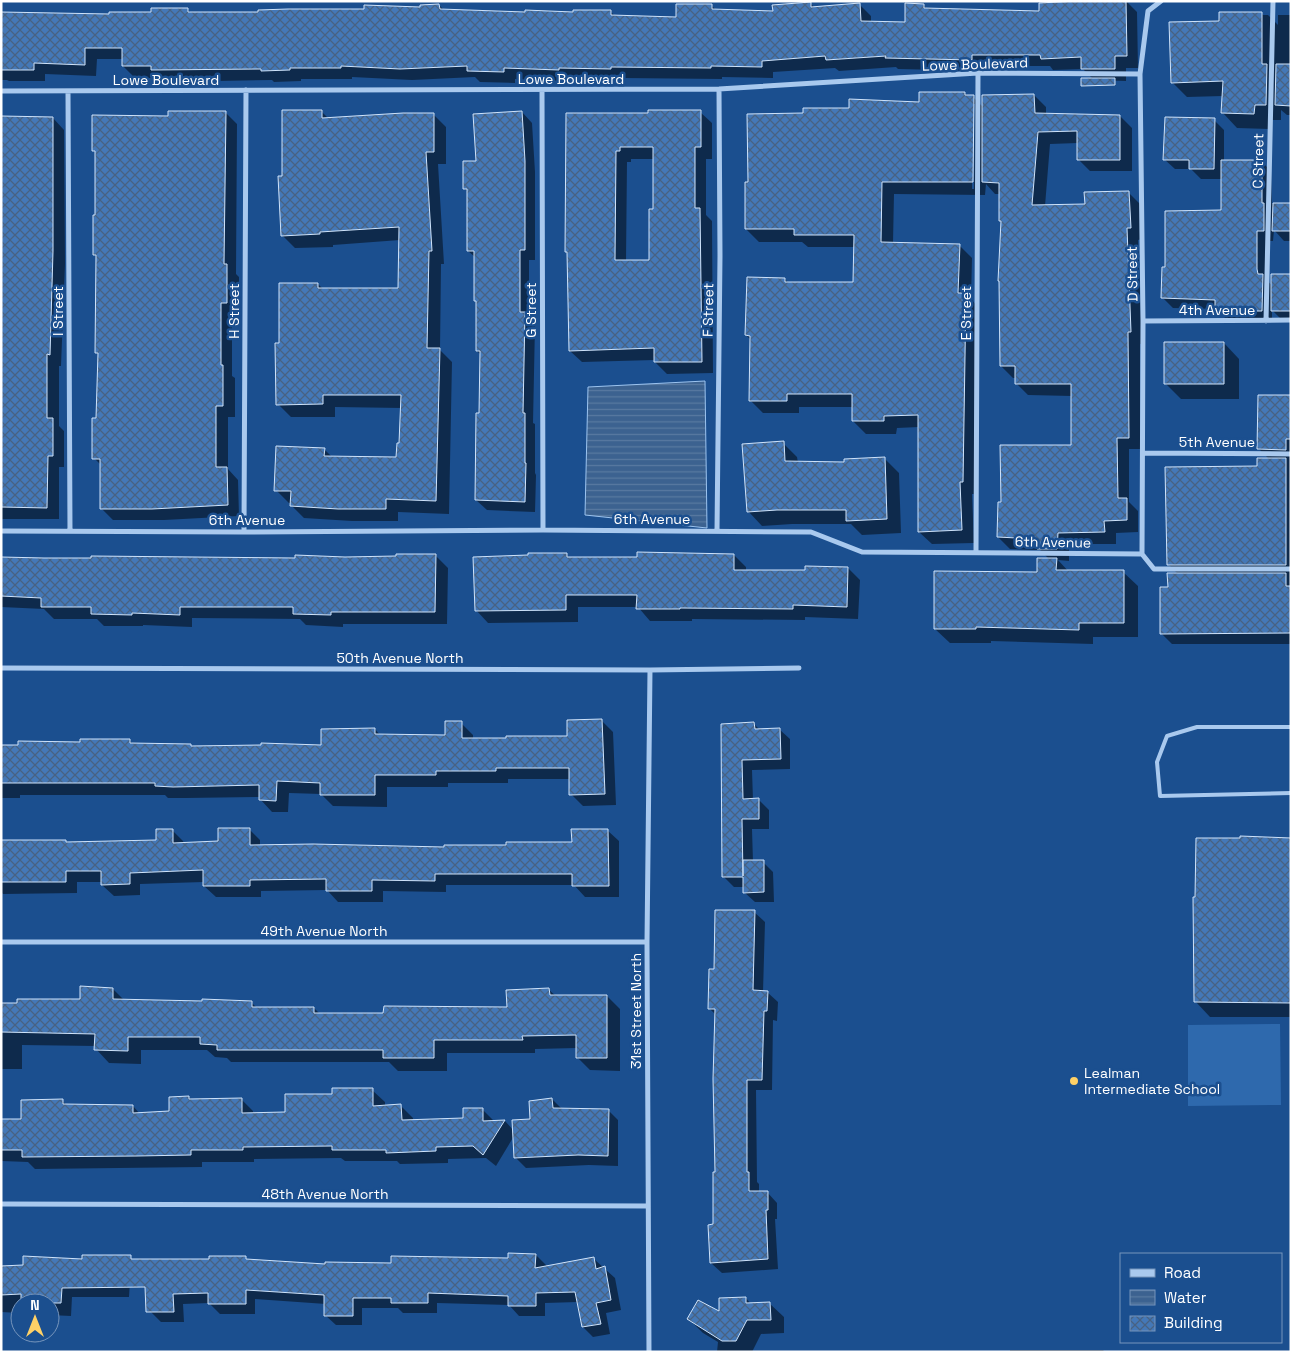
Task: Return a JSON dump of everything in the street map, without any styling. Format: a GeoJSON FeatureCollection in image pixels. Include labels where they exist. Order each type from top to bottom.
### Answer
{"type":"FeatureCollection","features":[{"type":"Feature","properties":{"kind":"street","name":"D Street"},"geometry":{"type":"LineString","coordinates":[[1142,554],[1143,321],[1140,74],[1148,11],[1161,1]]}},
{"type":"Feature","properties":{"kind":"street","name":"C Street"},"geometry":{"type":"LineString","coordinates":[[1266,321],[1273,1]]}},
{"type":"Feature","properties":{"kind":"street","name":"Lowe Boulevard"},"geometry":{"type":"LineString","coordinates":[[1,91],[719,89],[978,73],[1140,74]]}},
{"type":"Feature","properties":{"kind":"street","name":"E Street"},"geometry":{"type":"LineString","coordinates":[[976,552],[978,73]]}},
{"type":"Feature","properties":{"kind":"street","name":"F Street"},"geometry":{"type":"LineString","coordinates":[[717,531],[720,256],[719,89]]}},
{"type":"Feature","properties":{"kind":"street","name":"H Street"},"geometry":{"type":"LineString","coordinates":[[244,532],[246,90]]}},
{"type":"Feature","properties":{"kind":"street","name":"G Street"},"geometry":{"type":"LineString","coordinates":[[542,90],[543,530]]}},
{"type":"Feature","properties":{"kind":"street","name":"I Street"},"geometry":{"type":"LineString","coordinates":[[68,92],[70,531]]}},
{"type":"Feature","properties":{"kind":"street","name":"4th Avenue"},"geometry":{"type":"LineString","coordinates":[[1143,321],[1291,320]]}},
{"type":"Feature","properties":{"kind":"street","name":"5th Avenue"},"geometry":{"type":"LineString","coordinates":[[1143,453],[1291,454]]}},
{"type":"Feature","properties":{"kind":"street","name":"6th Avenue"},"geometry":{"type":"LineString","coordinates":[[1,531],[543,530],[811,532],[862,552],[1142,554]]}},
{"type":"Feature","properties":{"kind":"street"},"geometry":{"type":"LineString","coordinates":[[1142,554],[1154,568],[1291,568]]}},
{"type":"Feature","properties":{"kind":"street","name":"50th Avenue North"},"geometry":{"type":"LineString","coordinates":[[1,668],[650,670],[799,668]]}},
{"type":"Feature","properties":{"kind":"street","name":"31st Street North"},"geometry":{"type":"LineString","coordinates":[[649,1352],[647,942],[650,670]]}},
{"type":"Feature","properties":{"kind":"street","name":"49th Avenue North"},"geometry":{"type":"LineString","coordinates":[[1,942],[647,942]]}},
{"type":"Feature","properties":{"kind":"street","name":"48th Avenue North"},"geometry":{"type":"LineString","coordinates":[[1,1204],[648,1206]]}},
{"type":"Feature","properties":{"kind":"lane"},"geometry":{"type":"LineString","coordinates":[[1291,726],[1197,727],[1167,736],[1157,762],[1160,796],[1291,793]]}},
{"type":"Feature","properties":{"kind":"shaded area"},"geometry":{"type":"Polygon","coordinates":[[[1280,1024],[1281,1105],[1188,1106],[1188,1025],[1280,1024]]]}},
{"type":"Feature","properties":{"kind":"water"},"geometry":{"type":"Polygon","coordinates":[[[705,381],[707,528],[585,515],[588,387],[705,381]]]}},
{"type":"Feature","properties":{"kind":"building"},"geometry":{"type":"Polygon","coordinates":[[[1126,1],[1127,56],[1115,56],[1115,69],[1081,69],[1081,57],[1041,59],[1040,55],[972,55],[972,60],[885,58],[886,56],[826,60],[825,56],[762,61],[762,67],[611,67],[611,69],[559,68],[559,70],[504,68],[504,72],[467,71],[467,66],[400,69],[341,66],[341,68],[290,68],[290,70],[261,71],[261,69],[151,70],[151,66],[122,66],[122,48],[85,48],[85,65],[34,63],[34,70],[1,70],[1,12],[109,14],[109,12],[151,12],[151,8],[188,8],[188,12],[258,12],[258,10],[288,9],[364,9],[364,5],[420,7],[420,5],[439,4],[440,9],[525,12],[525,10],[573,12],[573,10],[611,10],[611,15],[676,17],[676,4],[712,4],[712,9],[773,11],[772,5],[811,2],[811,7],[860,3],[861,21],[905,22],[905,3],[924,4],[924,8],[1039,11],[1039,3],[1126,1]]]}},
{"type":"Feature","properties":{"kind":"building"},"geometry":{"type":"Polygon","coordinates":[[[1219,12],[1262,12],[1262,64],[1267,64],[1266,105],[1255,105],[1254,114],[1221,113],[1223,81],[1171,83],[1169,22],[1219,21],[1219,12]]]}},
{"type":"Feature","properties":{"kind":"building"},"geometry":{"type":"Polygon","coordinates":[[[1276,64],[1291,64],[1291,106],[1275,105],[1276,64]]]}},
{"type":"Feature","properties":{"kind":"building"},"geometry":{"type":"Polygon","coordinates":[[[1081,78],[1115,78],[1115,85],[1081,86],[1081,78]]]}},
{"type":"Feature","properties":{"kind":"building"},"geometry":{"type":"Polygon","coordinates":[[[919,92],[965,92],[965,95],[974,95],[973,182],[882,182],[881,242],[960,244],[958,293],[966,293],[963,482],[960,482],[962,530],[918,532],[918,415],[884,416],[884,421],[852,421],[852,394],[787,394],[787,401],[749,401],[750,336],[745,335],[747,277],[785,278],[785,282],[853,282],[854,235],[794,235],[794,229],[745,229],[745,182],[748,182],[747,114],[803,113],[803,108],[849,108],[849,99],[919,102],[919,92]]]}},
{"type":"Feature","properties":{"kind":"building"},"geometry":{"type":"Polygon","coordinates":[[[1034,94],[1035,113],[1120,115],[1120,160],[1077,160],[1077,131],[1038,132],[1032,205],[1085,204],[1084,192],[1129,191],[1131,228],[1127,228],[1131,332],[1128,332],[1129,438],[1117,438],[1118,498],[1127,498],[1127,520],[1104,521],[1105,532],[1058,533],[1057,549],[1037,549],[1037,539],[997,537],[998,502],[1001,502],[1000,445],[1071,445],[1071,384],[1015,384],[1015,366],[1000,366],[998,281],[1001,221],[999,221],[999,183],[982,182],[982,95],[1034,94]]]}},
{"type":"Feature","properties":{"kind":"building"},"geometry":{"type":"Polygon","coordinates":[[[282,110],[322,110],[322,118],[434,113],[434,152],[426,152],[432,251],[429,251],[427,348],[440,348],[436,501],[386,499],[386,509],[338,509],[290,506],[291,491],[274,491],[276,446],[325,448],[324,456],[396,457],[397,443],[399,443],[401,395],[323,395],[323,404],[276,405],[275,343],[279,343],[279,283],[318,283],[318,288],[398,288],[399,227],[281,236],[278,176],[282,176],[282,110]]]}},
{"type":"Feature","properties":{"kind":"building"},"geometry":{"type":"Polygon","coordinates":[[[648,110],[701,110],[701,147],[695,147],[695,208],[700,208],[702,362],[654,362],[654,348],[569,351],[567,252],[565,252],[566,113],[648,113],[648,110]],[[620,147],[620,151],[616,151],[615,260],[649,260],[649,209],[653,209],[653,147],[620,147]]]}},
{"type":"Feature","properties":{"kind":"building"},"geometry":{"type":"Polygon","coordinates":[[[168,111],[226,111],[224,264],[227,264],[227,303],[221,303],[223,406],[216,406],[216,467],[227,467],[228,505],[152,509],[100,509],[100,459],[92,459],[92,418],[96,418],[98,353],[95,353],[96,255],[93,255],[93,215],[95,215],[95,151],[92,151],[92,115],[168,116],[168,111]]]}},
{"type":"Feature","properties":{"kind":"building"},"geometry":{"type":"Polygon","coordinates":[[[522,111],[525,161],[525,250],[520,250],[520,312],[525,312],[523,413],[525,413],[525,502],[475,500],[476,413],[479,413],[480,351],[476,351],[474,251],[467,251],[467,189],[463,189],[463,161],[476,161],[473,114],[522,111]]]}},
{"type":"Feature","properties":{"kind":"building"},"geometry":{"type":"Polygon","coordinates":[[[1,116],[53,117],[53,251],[50,355],[47,354],[47,418],[53,418],[53,456],[48,456],[47,508],[1,507],[1,116]]]}},
{"type":"Feature","properties":{"kind":"building"},"geometry":{"type":"Polygon","coordinates":[[[1165,117],[1215,118],[1214,169],[1189,169],[1189,160],[1163,160],[1165,117]]]}},
{"type":"Feature","properties":{"kind":"building"},"geometry":{"type":"Polygon","coordinates":[[[1221,160],[1262,160],[1264,231],[1257,231],[1257,269],[1258,274],[1263,274],[1262,311],[1215,311],[1215,300],[1161,298],[1162,267],[1165,267],[1165,211],[1221,210],[1221,160]]]}},
{"type":"Feature","properties":{"kind":"building"},"geometry":{"type":"Polygon","coordinates":[[[1273,203],[1291,203],[1291,231],[1272,231],[1273,203]]]}},
{"type":"Feature","properties":{"kind":"building"},"geometry":{"type":"Polygon","coordinates":[[[1271,274],[1291,274],[1291,311],[1271,311],[1271,274]]]}},
{"type":"Feature","properties":{"kind":"building"},"geometry":{"type":"Polygon","coordinates":[[[1164,342],[1224,342],[1224,384],[1164,384],[1164,342]]]}},
{"type":"Feature","properties":{"kind":"building"},"geometry":{"type":"Polygon","coordinates":[[[1258,395],[1291,395],[1291,439],[1286,439],[1286,450],[1257,449],[1258,395]]]}},
{"type":"Feature","properties":{"kind":"building"},"geometry":{"type":"Polygon","coordinates":[[[784,441],[785,461],[844,462],[844,459],[885,457],[887,519],[846,521],[846,510],[747,512],[742,444],[784,441]]]}},
{"type":"Feature","properties":{"kind":"building"},"geometry":{"type":"Polygon","coordinates":[[[1257,458],[1286,458],[1286,565],[1167,565],[1165,467],[1257,466],[1257,458]]]}},
{"type":"Feature","properties":{"kind":"building"},"geometry":{"type":"Polygon","coordinates":[[[637,552],[734,554],[734,570],[805,570],[805,566],[848,567],[847,607],[793,605],[793,609],[636,609],[637,595],[566,595],[566,610],[475,611],[473,557],[528,555],[528,553],[567,553],[567,557],[637,557],[637,552]]]}},
{"type":"Feature","properties":{"kind":"building"},"geometry":{"type":"Polygon","coordinates":[[[396,554],[436,554],[435,612],[331,612],[331,615],[293,614],[293,607],[180,607],[180,615],[91,614],[91,607],[41,607],[41,598],[1,596],[1,557],[295,558],[295,555],[345,557],[396,556],[396,554]]]}},
{"type":"Feature","properties":{"kind":"building"},"geometry":{"type":"Polygon","coordinates":[[[1037,558],[1057,558],[1056,570],[1124,570],[1124,623],[1079,623],[1079,630],[976,627],[976,629],[934,629],[934,571],[1037,572],[1037,558]]]}},
{"type":"Feature","properties":{"kind":"building"},"geometry":{"type":"Polygon","coordinates":[[[1167,573],[1286,573],[1286,586],[1291,586],[1291,633],[1160,634],[1160,587],[1168,587],[1167,573]]]}},
{"type":"Feature","properties":{"kind":"building"},"geometry":{"type":"Polygon","coordinates":[[[602,719],[605,794],[569,795],[569,768],[496,768],[496,771],[436,771],[436,775],[375,775],[375,795],[320,795],[320,783],[277,781],[276,801],[259,800],[259,785],[173,787],[155,786],[155,783],[1,783],[1,745],[18,745],[18,741],[80,742],[80,739],[130,739],[130,743],[191,744],[191,746],[261,745],[261,743],[321,745],[321,729],[375,728],[375,734],[445,735],[445,721],[462,721],[462,738],[567,736],[567,720],[602,719]]]}},
{"type":"Feature","properties":{"kind":"building"},"geometry":{"type":"Polygon","coordinates":[[[754,722],[755,729],[780,728],[781,759],[742,760],[743,799],[759,798],[759,819],[742,819],[743,876],[743,860],[764,860],[764,892],[743,893],[743,877],[722,877],[721,724],[754,722]]]}},
{"type":"Feature","properties":{"kind":"building"},"geometry":{"type":"Polygon","coordinates":[[[218,828],[250,828],[250,845],[313,844],[444,847],[444,845],[506,845],[506,842],[572,842],[571,829],[608,829],[609,886],[572,886],[572,874],[435,874],[435,881],[372,880],[372,891],[326,891],[326,879],[250,880],[250,886],[203,886],[203,870],[130,873],[130,884],[101,885],[101,871],[66,871],[66,882],[1,882],[1,840],[66,840],[66,842],[156,840],[156,829],[173,829],[173,843],[218,841],[218,828]]]}},
{"type":"Feature","properties":{"kind":"building"},"geometry":{"type":"Polygon","coordinates":[[[1240,836],[1291,838],[1291,1003],[1194,1002],[1193,897],[1195,897],[1196,838],[1240,838],[1240,836]]]}},
{"type":"Feature","properties":{"kind":"building"},"geometry":{"type":"Polygon","coordinates":[[[715,910],[755,910],[753,990],[768,991],[767,1011],[764,1011],[762,1080],[747,1080],[747,1172],[749,1172],[749,1191],[768,1191],[768,1210],[766,1210],[768,1259],[710,1263],[708,1225],[713,1224],[713,1172],[715,1172],[713,1079],[715,1009],[708,1009],[709,969],[714,969],[715,910]]]}},
{"type":"Feature","properties":{"kind":"building"},"geometry":{"type":"Polygon","coordinates":[[[80,986],[113,988],[113,999],[252,1001],[252,1007],[314,1007],[314,1013],[383,1013],[384,1006],[507,1007],[506,990],[549,988],[550,995],[607,995],[607,1058],[576,1058],[576,1035],[522,1036],[523,1040],[434,1040],[434,1058],[383,1058],[383,1050],[217,1050],[217,1045],[200,1044],[200,1037],[128,1037],[128,1051],[94,1050],[95,1034],[1,1032],[1,1003],[17,1003],[17,999],[80,999],[80,986]]]}},
{"type":"Feature","properties":{"kind":"building"},"geometry":{"type":"Polygon","coordinates":[[[332,1088],[373,1088],[373,1106],[401,1104],[402,1120],[463,1118],[463,1108],[483,1108],[483,1121],[505,1120],[483,1155],[473,1146],[436,1147],[436,1151],[386,1153],[386,1150],[332,1150],[332,1146],[243,1147],[243,1150],[191,1150],[191,1155],[22,1157],[22,1150],[1,1150],[1,1119],[21,1119],[21,1100],[63,1099],[63,1104],[133,1105],[133,1113],[169,1111],[169,1097],[189,1096],[189,1099],[242,1098],[242,1113],[285,1112],[285,1094],[332,1094],[332,1088]]]}},
{"type":"Feature","properties":{"kind":"building"},"geometry":{"type":"Polygon","coordinates":[[[552,1098],[553,1108],[609,1109],[608,1156],[578,1155],[514,1158],[512,1120],[530,1119],[529,1101],[552,1098]]]}},
{"type":"Feature","properties":{"kind":"building"},"geometry":{"type":"Polygon","coordinates":[[[508,1253],[536,1254],[535,1268],[594,1257],[596,1269],[605,1266],[611,1300],[596,1303],[601,1324],[582,1327],[575,1292],[536,1293],[536,1306],[508,1306],[508,1296],[428,1293],[428,1303],[391,1303],[391,1298],[353,1298],[353,1316],[324,1316],[324,1295],[246,1290],[246,1304],[208,1304],[208,1293],[173,1294],[174,1312],[146,1312],[145,1287],[62,1288],[61,1303],[60,1293],[10,1293],[10,1295],[1,1295],[1,1266],[23,1265],[23,1256],[82,1259],[82,1255],[131,1255],[131,1259],[209,1259],[209,1256],[246,1256],[246,1259],[325,1264],[325,1262],[391,1263],[391,1256],[508,1258],[508,1253]]]}},
{"type":"Feature","properties":{"kind":"building"},"geometry":{"type":"Polygon","coordinates":[[[746,1297],[746,1303],[770,1302],[771,1320],[747,1320],[736,1341],[722,1341],[687,1319],[698,1300],[719,1311],[719,1298],[746,1297]]]}},
{"type":"Feature","properties":{"kind":"place","name":"Lealman Intermediate School"},"geometry":{"type":"Point","coordinates":[1074,1081]}}]}
